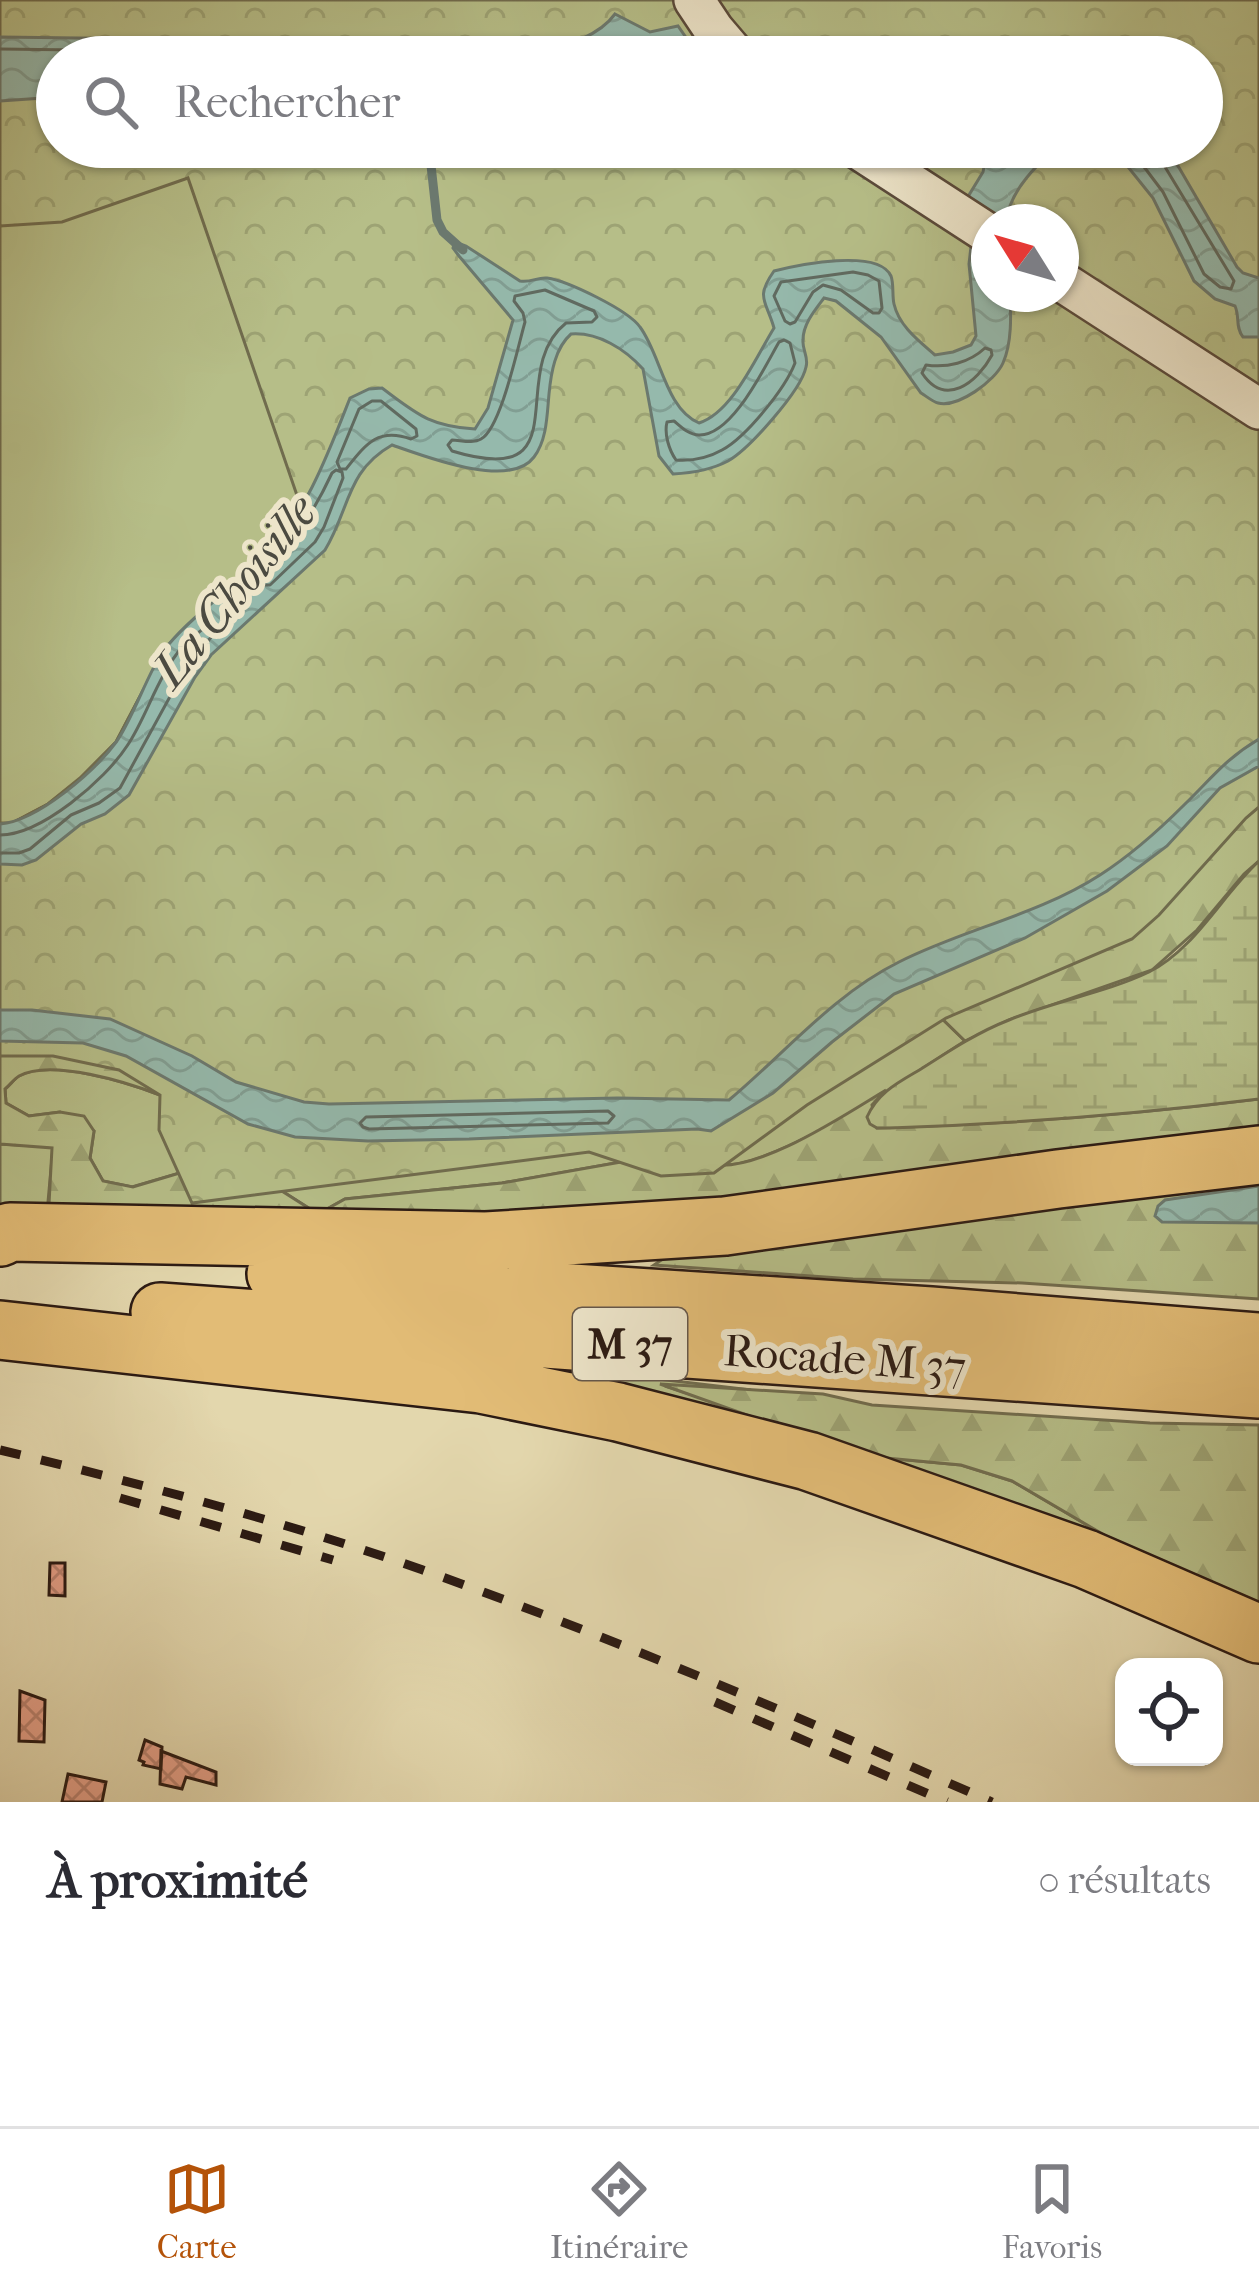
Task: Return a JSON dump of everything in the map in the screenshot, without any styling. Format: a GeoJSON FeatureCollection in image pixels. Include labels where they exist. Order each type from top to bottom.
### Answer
{"type":"FeatureCollection","features":[{"type":"Feature","properties":{"kind":"highway"},"geometry":{"type":"LineString","coordinates":[[0,1237],[10,1232],[486,1241],[725,1226],[1259,1155]]}},
{"type":"Feature","properties":{"kind":"highway","name":"Rocade M 37"},"geometry":{"type":"LineString","coordinates":[[0,1256],[1259,1342]]}},
{"type":"Feature","properties":{"kind":"highway","name":"Rocade M 37"},"geometry":{"type":"LineString","coordinates":[[0,1303],[1259,1389]]}},
{"type":"Feature","properties":{"kind":"highway"},"geometry":{"type":"LineString","coordinates":[[0,1330],[481,1384],[618,1412],[808,1461],[1086,1559],[1259,1634]]}},
{"type":"Feature","properties":{"kind":"street"},"geometry":{"type":"LineString","coordinates":[[887,168],[971,223]]}},
{"type":"Feature","properties":{"kind":"street"},"geometry":{"type":"LineString","coordinates":[[1079,293],[1259,409]]}},
{"type":"Feature","properties":{"kind":"green space"},"geometry":{"type":"Polygon","coordinates":[[[0,0],[1259,0],[1259,807],[1132,939],[946,1018],[807,1105],[714,1173],[661,1176],[589,1152],[192,1203],[159,1130],[160,1095],[119,1070],[53,1056],[0,1056],[0,824],[12,823],[48,804],[116,742],[166,647],[267,555],[301,507],[188,178],[62,222],[0,226],[0,0]]]}},
{"type":"Feature","properties":{"kind":"green space"},"geometry":{"type":"Polygon","coordinates":[[[0,101],[36,130],[36,168],[787,168],[302,507],[267,555],[166,647],[116,742],[48,804],[12,823],[0,823],[0,101]]]}},
{"type":"Feature","properties":{"kind":"green space"},"geometry":{"type":"Polygon","coordinates":[[[1259,766],[1259,861],[1197,930],[1152,970],[1009,1020],[965,1041],[929,1006],[1259,766]]]}},
{"type":"Feature","properties":{"kind":"green space"},"geometry":{"type":"Polygon","coordinates":[[[1259,861],[1259,1099],[1029,1121],[890,1128],[870,1124],[867,1117],[872,1108],[890,1088],[975,1036],[1026,1013],[1132,979],[1165,962],[1259,861]]]}},
{"type":"Feature","properties":{"kind":"green space"},"geometry":{"type":"Polygon","coordinates":[[[929,1006],[965,1041],[839,1120],[766,1155],[735,1164],[621,1162],[502,1183],[345,1199],[318,1214],[277,1188],[193,1169],[132,1187],[103,1181],[90,1158],[94,1131],[60,1112],[29,1116],[6,1103],[5,1089],[33,1071],[90,1074],[160,1095],[929,1006]]]}},
{"type":"Feature","properties":{"kind":"green space"},"geometry":{"type":"Polygon","coordinates":[[[0,1041],[84,1043],[160,1095],[90,1074],[50,1070],[19,1076],[5,1089],[6,1103],[29,1116],[60,1112],[84,1116],[94,1131],[90,1158],[103,1181],[133,1187],[193,1169],[277,1188],[318,1214],[345,1199],[502,1183],[621,1162],[729,1165],[775,1152],[886,1090],[872,1105],[877,1128],[1068,1118],[1259,1099],[1259,1126],[770,1192],[574,1209],[369,1215],[262,1213],[49,1204],[52,1148],[0,1144],[0,1041]]]}},
{"type":"Feature","properties":{"kind":"green space"},"geometry":{"type":"Polygon","coordinates":[[[0,1144],[53,1147],[47,1213],[0,1211],[0,1144]]]}},
{"type":"Feature","properties":{"kind":"green space"},"geometry":{"type":"Polygon","coordinates":[[[1259,1164],[1259,1299],[654,1265],[673,1252],[1259,1164]]]}},
{"type":"Feature","properties":{"kind":"green space"},"geometry":{"type":"Polygon","coordinates":[[[513,1368],[751,1390],[665,1386],[886,1458],[961,1465],[1012,1481],[1164,1570],[513,1368]]]}},
{"type":"Feature","properties":{"kind":"green space"},"geometry":{"type":"Polygon","coordinates":[[[660,1384],[823,1394],[872,1405],[1150,1423],[1259,1425],[1259,1611],[1164,1570],[1012,1481],[961,1465],[886,1458],[834,1446],[660,1384]]]}},
{"type":"Feature","properties":{"kind":"water"},"geometry":{"type":"Polygon","coordinates":[[[615,14],[650,32],[678,26],[685,36],[588,36],[615,14]]]}},
{"type":"Feature","properties":{"kind":"water"},"geometry":{"type":"Polygon","coordinates":[[[0,37],[36,37],[36,98],[0,101],[0,37]]]}},
{"type":"Feature","properties":{"kind":"water"},"geometry":{"type":"Polygon","coordinates":[[[984,168],[1036,168],[1011,204],[971,204],[971,233],[969,195],[984,168]]]}},
{"type":"Feature","properties":{"kind":"water"},"geometry":{"type":"Polygon","coordinates":[[[1129,168],[1179,168],[1237,267],[1259,278],[1259,337],[1243,337],[1235,306],[1215,299],[1194,281],[1153,198],[1129,168]]]}},
{"type":"Feature","properties":{"kind":"water","name":"La Choisille"},"geometry":{"type":"Polygon","coordinates":[[[455,242],[520,281],[557,280],[623,313],[640,327],[678,406],[699,423],[732,396],[774,328],[764,294],[774,271],[837,261],[871,263],[891,276],[900,319],[935,355],[971,345],[976,336],[974,312],[1010,312],[1008,347],[992,378],[975,392],[938,403],[921,393],[881,337],[836,301],[824,298],[805,328],[807,363],[802,377],[773,418],[728,461],[673,474],[659,456],[643,369],[610,343],[571,334],[555,361],[544,435],[534,457],[506,471],[487,471],[392,445],[377,455],[357,479],[325,550],[211,655],[129,795],[105,814],[81,824],[36,860],[0,864],[0,824],[48,804],[95,766],[124,730],[169,644],[278,541],[314,482],[350,398],[382,388],[424,417],[475,429],[488,408],[513,320],[453,248],[455,242]]]}},
{"type":"Feature","properties":{"kind":"water"},"geometry":{"type":"Polygon","coordinates":[[[1259,739],[1259,766],[1220,788],[1167,846],[1107,891],[1025,938],[894,994],[773,1093],[711,1131],[368,1141],[295,1137],[248,1124],[126,1056],[83,1043],[0,1041],[0,1010],[110,1019],[236,1082],[304,1102],[729,1100],[875,975],[924,950],[1052,901],[1111,867],[1259,739]]]}},
{"type":"Feature","properties":{"kind":"water"},"geometry":{"type":"Polygon","coordinates":[[[1259,1186],[1259,1223],[1162,1222],[1155,1216],[1165,1200],[1259,1186]]]}},
{"type":"Feature","properties":{"kind":"building"},"geometry":{"type":"Polygon","coordinates":[[[50,1563],[65,1563],[65,1596],[49,1595],[50,1563]]]}},
{"type":"Feature","properties":{"kind":"building"},"geometry":{"type":"Polygon","coordinates":[[[20,1691],[45,1700],[44,1742],[19,1741],[20,1691]]]}},
{"type":"Feature","properties":{"kind":"building"},"geometry":{"type":"Polygon","coordinates":[[[145,1740],[162,1747],[161,1769],[139,1760],[145,1740]]]}},
{"type":"Feature","properties":{"kind":"building"},"geometry":{"type":"Polygon","coordinates":[[[161,1751],[216,1772],[216,1785],[186,1777],[182,1789],[160,1784],[161,1751]]]}},
{"type":"Feature","properties":{"kind":"building"},"geometry":{"type":"Polygon","coordinates":[[[68,1774],[106,1782],[102,1802],[62,1802],[68,1774]]]}},
{"type":"Feature","properties":{"kind":"waterway"},"geometry":{"type":"LineString","coordinates":[[431,168],[437,220],[463,250]]}},
{"type":"Feature","properties":{"kind":"railway"},"geometry":{"type":"LineString","coordinates":[[0,1450],[212,1504],[420,1569],[708,1680],[992,1802]]}},
{"type":"Feature","properties":{"kind":"railway"},"geometry":{"type":"LineString","coordinates":[[120,1498],[333,1560]]}},
{"type":"Feature","properties":{"kind":"railway"},"geometry":{"type":"LineString","coordinates":[[715,1702],[947,1802]]}}]}
